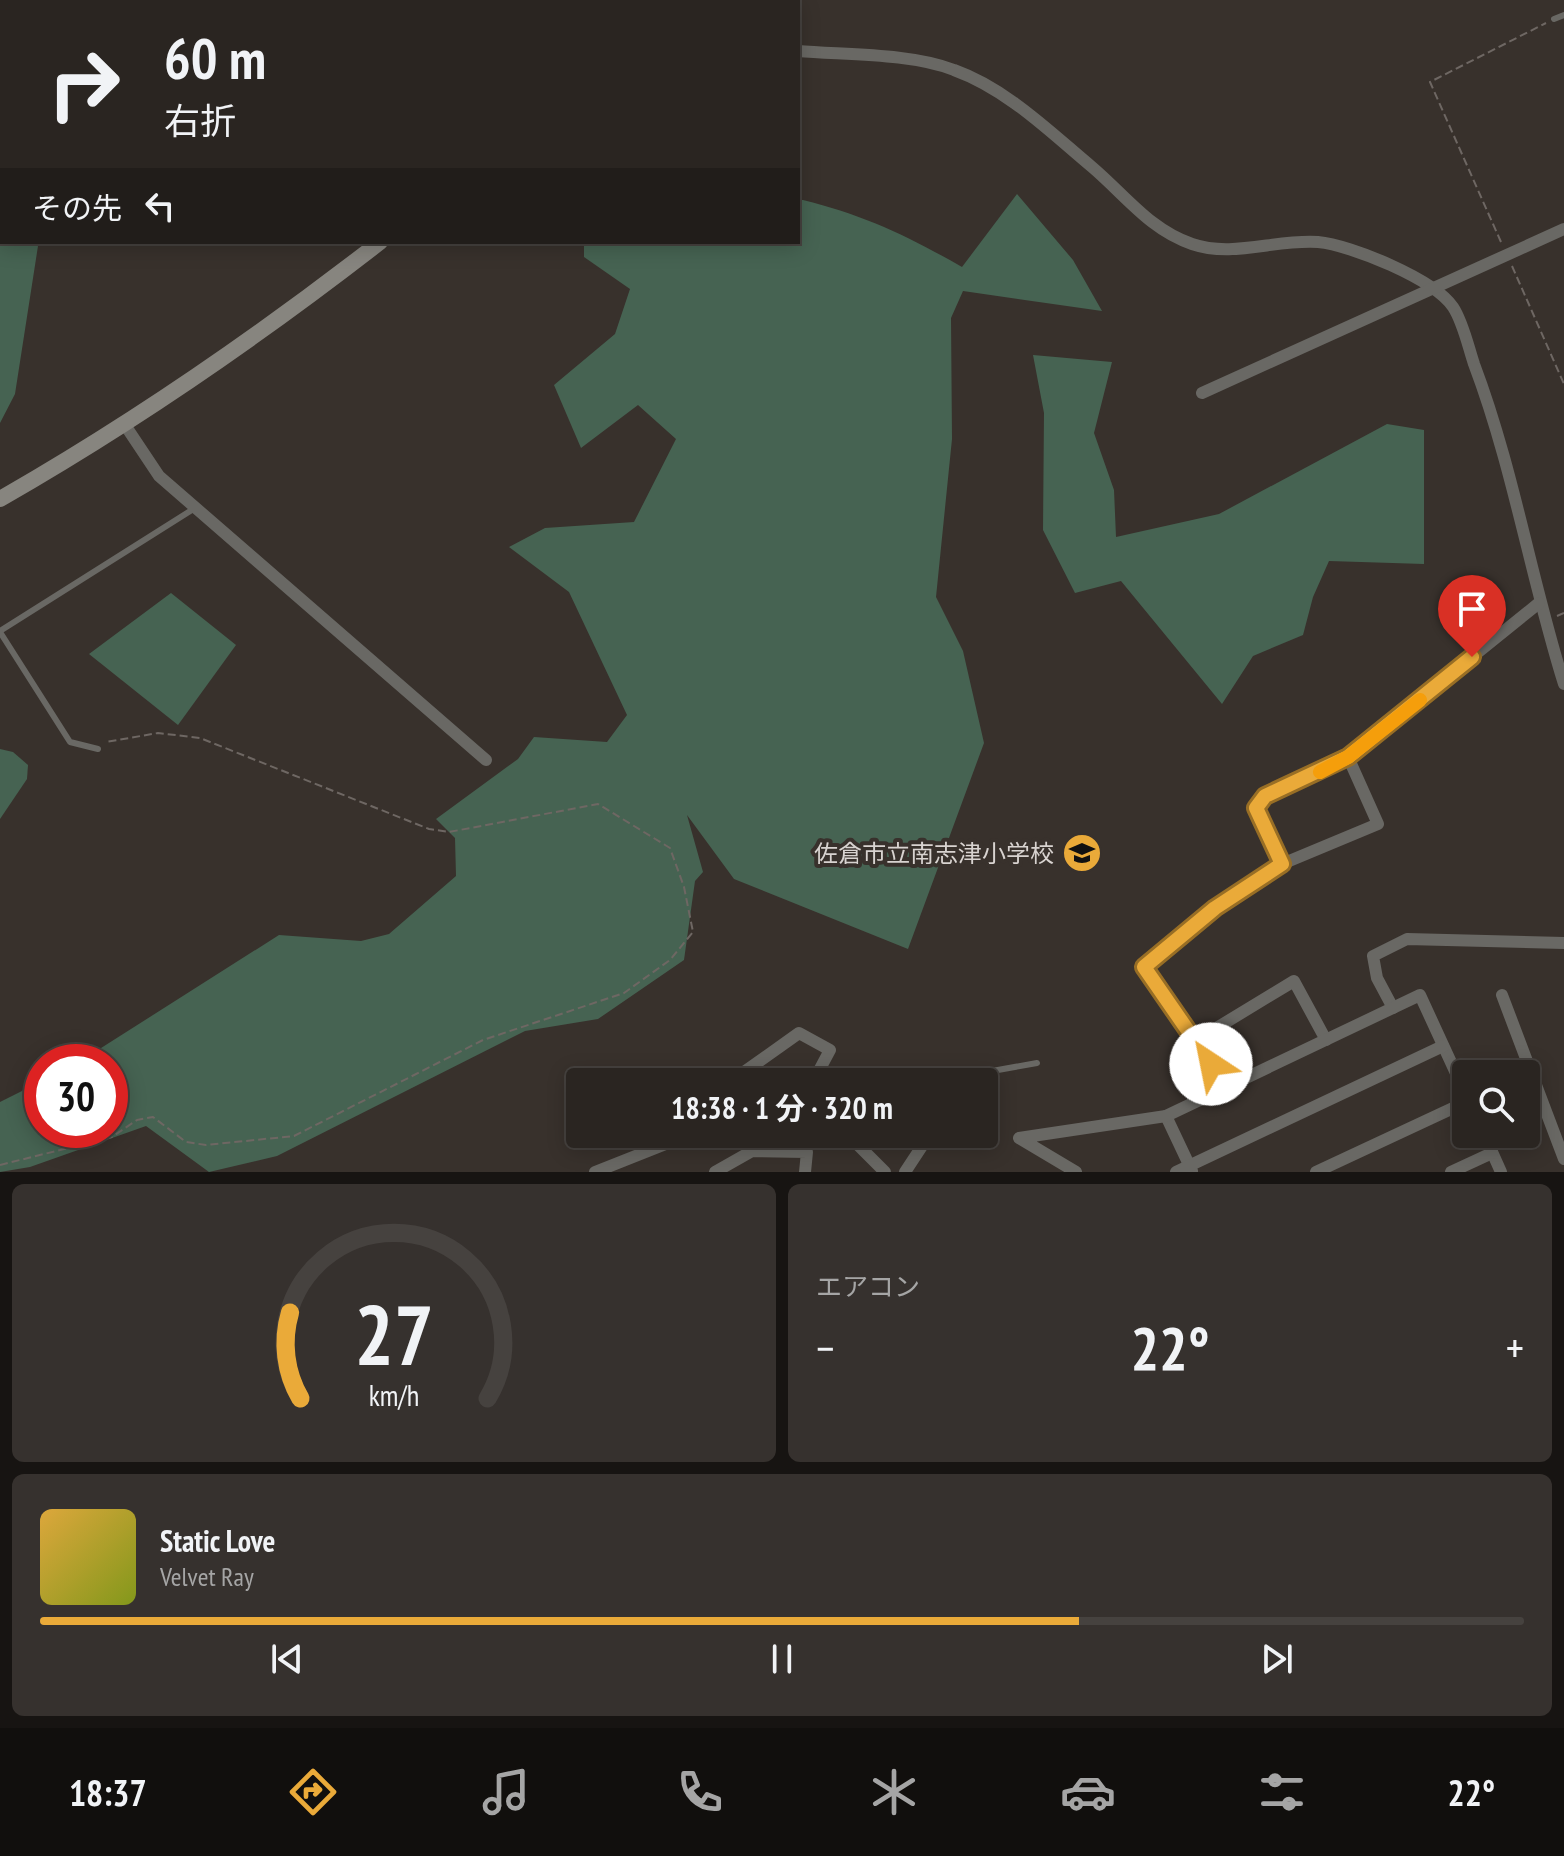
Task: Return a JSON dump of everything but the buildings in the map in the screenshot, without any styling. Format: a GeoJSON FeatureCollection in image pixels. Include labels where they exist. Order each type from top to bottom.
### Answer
{"type":"FeatureCollection","features":[{"type":"Feature","properties":{"kind":"street"},"geometry":{"type":"LineString","coordinates":[[800,51],[914,61],[953,69],[1006,97],[1095,170],[1159,228],[1191,244],[1222,251],[1320,242],[1404,272],[1453,306],[1487,398],[1539,603],[1564,684]]}},
{"type":"Feature","properties":{"kind":"street"},"geometry":{"type":"LineString","coordinates":[[1202,393],[1564,229]]}},
{"type":"Feature","properties":{"kind":"street"},"geometry":{"type":"LineString","coordinates":[[0,499],[125,425],[299,305],[377,244]]}},
{"type":"Feature","properties":{"kind":"street"},"geometry":{"type":"LineString","coordinates":[[125,425],[159,476],[486,760]]}},
{"type":"Feature","properties":{"kind":"street"},"geometry":{"type":"LineString","coordinates":[[1282,864],[1256,808],[1260,801],[1348,757],[1539,603]]}},
{"type":"Feature","properties":{"kind":"street"},"geometry":{"type":"LineString","coordinates":[[1226,1087],[1144,967],[1215,908],[1282,864],[1378,824],[1348,757]]}},
{"type":"Feature","properties":{"kind":"street"},"geometry":{"type":"LineString","coordinates":[[1393,1008],[1377,978],[1373,956],[1407,939],[1564,943]]}},
{"type":"Feature","properties":{"kind":"street"},"geometry":{"type":"LineString","coordinates":[[1195,1041],[1294,981],[1326,1040]]}},
{"type":"Feature","properties":{"kind":"street"},"geometry":{"type":"LineString","coordinates":[[1076,1172],[1019,1138],[1166,1116],[1420,995],[1452,1065]]}},
{"type":"Feature","properties":{"kind":"street"},"geometry":{"type":"LineString","coordinates":[[1502,995],[1564,1159]]}},
{"type":"Feature","properties":{"kind":"street"},"geometry":{"type":"LineString","coordinates":[[750,1068],[799,1033],[830,1050],[820,1068]]}},
{"type":"Feature","properties":{"kind":"street"},"geometry":{"type":"LineString","coordinates":[[1176,1172],[1191,1168],[1443,1046]]}},
{"type":"Feature","properties":{"kind":"street"},"geometry":{"type":"LineString","coordinates":[[1316,1172],[1452,1109]]}},
{"type":"Feature","properties":{"kind":"street"},"geometry":{"type":"LineString","coordinates":[[1166,1116],[1191,1168]]}},
{"type":"Feature","properties":{"kind":"street"},"geometry":{"type":"LineString","coordinates":[[595,1172],[656,1148]]}},
{"type":"Feature","properties":{"kind":"street"},"geometry":{"type":"LineString","coordinates":[[861,1148],[885,1172]]}},
{"type":"Feature","properties":{"kind":"street"},"geometry":{"type":"LineString","coordinates":[[905,1172],[921,1148]]}},
{"type":"Feature","properties":{"kind":"street"},"geometry":{"type":"LineString","coordinates":[[1490,1148],[1501,1172]]}},
{"type":"Feature","properties":{"kind":"street"},"geometry":{"type":"LineString","coordinates":[[715,1172],[752,1151],[807,1152],[805,1172]]}},
{"type":"Feature","properties":{"kind":"street"},"geometry":{"type":"LineString","coordinates":[[1451,1172],[1492,1153]]}},
{"type":"Feature","properties":{"kind":"lane"},"geometry":{"type":"LineString","coordinates":[[1554,19],[1564,15]]}},
{"type":"Feature","properties":{"kind":"lane"},"geometry":{"type":"LineString","coordinates":[[98,749],[70,742],[0,631],[195,508]]}},
{"type":"Feature","properties":{"kind":"lane"},"geometry":{"type":"LineString","coordinates":[[998,1071],[1037,1063]]}},
{"type":"Feature","properties":{"kind":"path"},"geometry":{"type":"LineString","coordinates":[[1554,19],[1430,82],[1564,384]]}},
{"type":"Feature","properties":{"kind":"path"},"geometry":{"type":"LineString","coordinates":[[0,1165],[112,1137],[137,1120],[153,1117],[186,1142],[206,1145],[294,1136],[483,1040],[624,993],[670,960],[693,932],[684,887],[670,848],[598,804],[493,821],[449,832],[429,829],[200,738],[158,733],[84,745]]}},
{"type":"Feature","properties":{"kind":"green space"},"geometry":{"type":"Polygon","coordinates":[[[1017,194],[1073,260],[1102,311],[963,291],[951,318],[952,439],[936,597],[963,651],[984,743],[908,949],[734,879],[687,815],[703,872],[695,881],[684,960],[598,1019],[525,1031],[277,1156],[209,1172],[146,1126],[128,1132],[128,1044],[107,1044],[279,935],[361,941],[389,934],[456,876],[455,838],[436,819],[518,759],[534,737],[607,742],[627,715],[569,592],[509,547],[545,528],[634,522],[676,439],[638,405],[581,448],[554,385],[615,334],[630,289],[584,257],[584,244],[800,244],[800,200],[803,200],[846,212],[962,267],[1017,194]]]}},
{"type":"Feature","properties":{"kind":"green space"},"geometry":{"type":"Polygon","coordinates":[[[0,244],[104,244],[38,246],[15,394],[0,423],[0,244]]]}},
{"type":"Feature","properties":{"kind":"green space"},"geometry":{"type":"Polygon","coordinates":[[[1033,355],[1112,362],[1094,433],[1114,490],[1116,537],[1219,514],[1387,424],[1424,430],[1424,564],[1329,561],[1313,597],[1303,635],[1253,656],[1222,704],[1121,581],[1075,593],[1043,530],[1044,413],[1033,355]]]}},
{"type":"Feature","properties":{"kind":"green space"},"geometry":{"type":"Polygon","coordinates":[[[171,593],[236,645],[178,725],[89,654],[171,593]]]}},
{"type":"Feature","properties":{"kind":"green space"},"geometry":{"type":"Polygon","coordinates":[[[0,749],[13,752],[28,765],[27,779],[0,819],[0,749]]]}},
{"type":"Feature","properties":{"kind":"green space"},"geometry":{"type":"Polygon","coordinates":[[[24,1090],[24,1148],[84,1148],[30,1167],[0,1172],[0,1102],[24,1090]]]}},
{"type":"Feature","properties":{"kind":"slow traffic"},"geometry":{"type":"LineString","coordinates":[[1320,772],[1348,757],[1420,700]]}},
{"type":"Feature","properties":{"kind":"place","name":"佐倉市立南志津小学校"},"geometry":{"type":"Point","coordinates":[1082,853]}},
{"type":"Feature","properties":{"kind":"route"},"geometry":{"type":"LineString","coordinates":[[1211,1064],[1144,967],[1215,908],[1282,864],[1256,808],[1265,796],[1348,757],[1472,657]]}}]}
